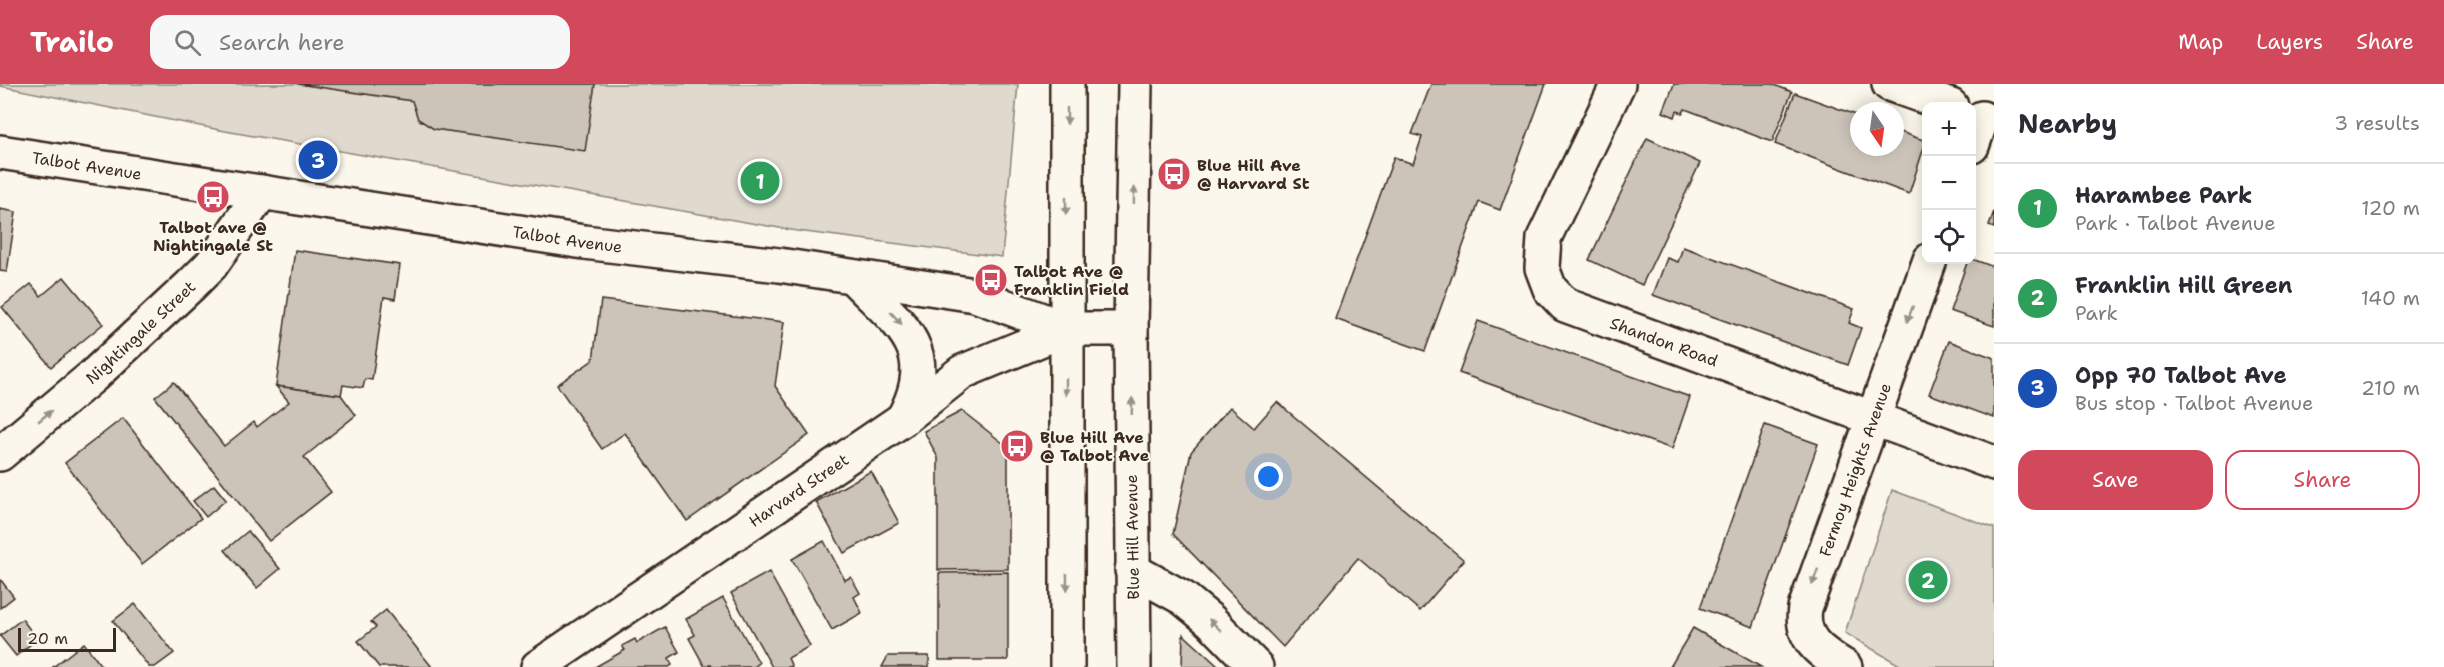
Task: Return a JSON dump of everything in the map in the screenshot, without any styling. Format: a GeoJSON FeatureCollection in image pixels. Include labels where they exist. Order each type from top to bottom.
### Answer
{"type":"FeatureCollection","features":[{"type":"Feature","properties":{"kind":"main road"},"geometry":{"type":"LineString","coordinates":[[1067,84],[1067,667]]}},
{"type":"Feature","properties":{"kind":"main road","name":"Blue Hill Avenue"},"geometry":{"type":"LineString","coordinates":[[1134,667],[1131,329],[1136,84]]}},
{"type":"Feature","properties":{"kind":"main road","name":"Shandon Road"},"geometry":{"type":"LineString","coordinates":[[1618,84],[1544,238],[1542,268],[1550,289],[1565,305],[1994,463]]}},
{"type":"Feature","properties":{"kind":"main road"},"geometry":{"type":"LineString","coordinates":[[1889,84],[1940,102]]}},
{"type":"Feature","properties":{"kind":"main road","name":"Talbot Avenue"},"geometry":{"type":"LineString","coordinates":[[0,152],[584,242],[779,265],[975,295],[1066,329],[1131,329]]}},
{"type":"Feature","properties":{"kind":"main road","name":"Nightingale Street"},"geometry":{"type":"LineString","coordinates":[[0,454],[93,376],[191,285],[211,265],[262,192]]}},
{"type":"Feature","properties":{"kind":"main road","name":"Fermoy Heights Avenue"},"geometry":{"type":"LineString","coordinates":[[1845,667],[1814,646],[1806,633],[1803,619],[1809,593],[1929,264]]}},
{"type":"Feature","properties":{"kind":"main road"},"geometry":{"type":"LineString","coordinates":[[854,278],[907,331],[915,351],[917,377],[914,398],[903,418]]}},
{"type":"Feature","properties":{"kind":"main road","name":"Harvard Street"},"geometry":{"type":"LineString","coordinates":[[538,667],[903,418],[962,372],[1066,329]]}},
{"type":"Feature","properties":{"kind":"main road"},"geometry":{"type":"LineString","coordinates":[[1132,570],[1183,598],[1211,621],[1256,667]]}},
{"type":"Feature","properties":{"kind":"shaded area"},"geometry":{"type":"Polygon","coordinates":[[[0,84],[1018,84],[1002,257],[797,231],[225,131],[0,86],[0,84]]]}},
{"type":"Feature","properties":{"kind":"shaded area"},"geometry":{"type":"Polygon","coordinates":[[[1892,490],[1994,528],[1994,667],[1903,667],[1845,633],[1892,490]]]}},
{"type":"Feature","properties":{"kind":"building"},"geometry":{"type":"Polygon","coordinates":[[[298,84],[595,84],[585,151],[434,129],[418,119],[412,101],[298,84]]]}},
{"type":"Feature","properties":{"kind":"building"},"geometry":{"type":"Polygon","coordinates":[[[1431,84],[1546,84],[1500,210],[1479,202],[1425,351],[1335,319],[1394,157],[1413,164],[1422,137],[1412,134],[1431,84]]]}},
{"type":"Feature","properties":{"kind":"building"},"geometry":{"type":"Polygon","coordinates":[[[1674,84],[1772,84],[1792,92],[1772,142],[1685,109],[1683,113],[1677,111],[1675,117],[1663,112],[1674,84]]]}},
{"type":"Feature","properties":{"kind":"building"},"geometry":{"type":"Polygon","coordinates":[[[1795,93],[1850,113],[1850,156],[1904,156],[1904,133],[1922,140],[1922,153],[1909,194],[1775,144],[1795,93]]]}},
{"type":"Feature","properties":{"kind":"building"},"geometry":{"type":"Polygon","coordinates":[[[1647,138],[1700,163],[1642,285],[1589,260],[1647,138]]]}},
{"type":"Feature","properties":{"kind":"building"},"geometry":{"type":"Polygon","coordinates":[[[0,209],[16,212],[7,272],[0,271],[0,209]]]}},
{"type":"Feature","properties":{"kind":"building"},"geometry":{"type":"Polygon","coordinates":[[[1994,211],[1994,228],[1989,226],[1994,211]]]}},
{"type":"Feature","properties":{"kind":"building"},"geometry":{"type":"Polygon","coordinates":[[[1683,247],[1854,309],[1849,323],[1861,328],[1848,365],[1653,295],[1667,258],[1678,262],[1683,247]]]}},
{"type":"Feature","properties":{"kind":"building"},"geometry":{"type":"Polygon","coordinates":[[[295,250],[400,265],[395,299],[384,297],[372,380],[365,379],[363,388],[343,385],[341,395],[276,386],[295,250]]]}},
{"type":"Feature","properties":{"kind":"building"},"geometry":{"type":"Polygon","coordinates":[[[1976,260],[1994,267],[1994,326],[1950,311],[1967,264],[1976,264],[1976,260]]]}},
{"type":"Feature","properties":{"kind":"building"},"geometry":{"type":"Polygon","coordinates":[[[64,277],[103,324],[51,367],[2,307],[31,284],[41,296],[64,277]]]}},
{"type":"Feature","properties":{"kind":"building"},"geometry":{"type":"Polygon","coordinates":[[[601,300],[784,322],[775,386],[809,435],[687,521],[625,433],[602,449],[557,385],[593,360],[601,300]]]}},
{"type":"Feature","properties":{"kind":"building"},"geometry":{"type":"Polygon","coordinates":[[[1478,321],[1690,397],[1672,449],[1459,373],[1478,321]]]}},
{"type":"Feature","properties":{"kind":"building"},"geometry":{"type":"Polygon","coordinates":[[[1949,341],[1994,358],[1994,418],[1929,394],[1949,341]]]}},
{"type":"Feature","properties":{"kind":"building"},"geometry":{"type":"Polygon","coordinates":[[[174,382],[224,446],[254,422],[257,427],[289,402],[276,386],[341,395],[356,415],[304,457],[331,492],[269,541],[155,397],[174,382]]]}},
{"type":"Feature","properties":{"kind":"building"},"geometry":{"type":"Polygon","coordinates":[[[1277,402],[1464,560],[1420,611],[1358,558],[1283,647],[1173,534],[1191,452],[1230,407],[1254,428],[1277,402]]]}},
{"type":"Feature","properties":{"kind":"building"},"geometry":{"type":"Polygon","coordinates":[[[962,411],[1008,447],[1008,569],[938,570],[938,458],[924,431],[962,411]]]}},
{"type":"Feature","properties":{"kind":"building"},"geometry":{"type":"Polygon","coordinates":[[[123,418],[201,518],[142,564],[65,463],[123,418]]]}},
{"type":"Feature","properties":{"kind":"building"},"geometry":{"type":"Polygon","coordinates":[[[1765,425],[1818,444],[1753,627],[1700,608],[1765,425]]]}},
{"type":"Feature","properties":{"kind":"building"},"geometry":{"type":"Polygon","coordinates":[[[871,471],[899,523],[844,553],[816,502],[871,471]]]}},
{"type":"Feature","properties":{"kind":"building"},"geometry":{"type":"Polygon","coordinates":[[[214,485],[226,500],[206,517],[193,501],[214,485]]]}},
{"type":"Feature","properties":{"kind":"building"},"geometry":{"type":"Polygon","coordinates":[[[248,531],[280,569],[257,588],[225,550],[248,531]]]}},
{"type":"Feature","properties":{"kind":"building"},"geometry":{"type":"Polygon","coordinates":[[[824,541],[845,580],[851,577],[860,593],[854,597],[862,613],[832,630],[792,559],[824,541]]]}},
{"type":"Feature","properties":{"kind":"building"},"geometry":{"type":"Polygon","coordinates":[[[769,572],[810,646],[788,658],[792,667],[772,667],[731,593],[769,572]]]}},
{"type":"Feature","properties":{"kind":"building"},"geometry":{"type":"Polygon","coordinates":[[[1008,572],[1008,660],[939,660],[939,573],[1008,572]]]}},
{"type":"Feature","properties":{"kind":"building"},"geometry":{"type":"Polygon","coordinates":[[[0,579],[14,597],[0,608],[0,579]]]}},
{"type":"Feature","properties":{"kind":"building"},"geometry":{"type":"Polygon","coordinates":[[[723,598],[759,663],[754,667],[713,667],[711,664],[705,667],[689,638],[695,635],[686,619],[723,598]]]}},
{"type":"Feature","properties":{"kind":"building"},"geometry":{"type":"Polygon","coordinates":[[[135,604],[174,653],[155,667],[149,667],[113,621],[135,604]]]}},
{"type":"Feature","properties":{"kind":"building"},"geometry":{"type":"Polygon","coordinates":[[[386,610],[432,667],[379,667],[358,641],[376,627],[371,622],[386,610]]]}},
{"type":"Feature","properties":{"kind":"building"},"geometry":{"type":"Polygon","coordinates":[[[22,619],[37,639],[16,656],[0,636],[22,619]]]}},
{"type":"Feature","properties":{"kind":"building"},"geometry":{"type":"Polygon","coordinates":[[[665,627],[679,652],[669,658],[672,665],[669,667],[595,667],[625,650],[622,646],[635,639],[637,643],[665,627]]]}},
{"type":"Feature","properties":{"kind":"building"},"geometry":{"type":"Polygon","coordinates":[[[1693,628],[1761,667],[1670,667],[1693,628]]]}},
{"type":"Feature","properties":{"kind":"building"},"geometry":{"type":"Polygon","coordinates":[[[1183,634],[1219,667],[1182,667],[1183,634]]]}},
{"type":"Feature","properties":{"kind":"building"},"geometry":{"type":"Polygon","coordinates":[[[84,643],[102,667],[53,667],[84,643]]]}},
{"type":"Feature","properties":{"kind":"building"},"geometry":{"type":"Polygon","coordinates":[[[888,656],[929,656],[929,667],[882,667],[888,656]]]}},
{"type":"Feature","properties":{"kind":"place","name":"Opp 70 Talbot Ave"},"geometry":{"type":"Point","coordinates":[318,160]}},
{"type":"Feature","properties":{"kind":"place","name":"Blue Hill Ave @ Harvard St"},"geometry":{"type":"Point","coordinates":[1174,174]}},
{"type":"Feature","properties":{"kind":"place","name":"Harambee Park"},"geometry":{"type":"Point","coordinates":[760,181]}},
{"type":"Feature","properties":{"kind":"place","name":"Talbot ave @ Nightingale St"},"geometry":{"type":"Point","coordinates":[213,197]}},
{"type":"Feature","properties":{"kind":"place","name":"Talbot Ave @ Franklin Field"},"geometry":{"type":"Point","coordinates":[991,280]}},
{"type":"Feature","properties":{"kind":"place","name":"Blue Hill Ave @ Talbot Ave"},"geometry":{"type":"Point","coordinates":[1017,446]}},
{"type":"Feature","properties":{"kind":"place","name":"Franklin Hill Green"},"geometry":{"type":"Point","coordinates":[1928,580]}}]}
